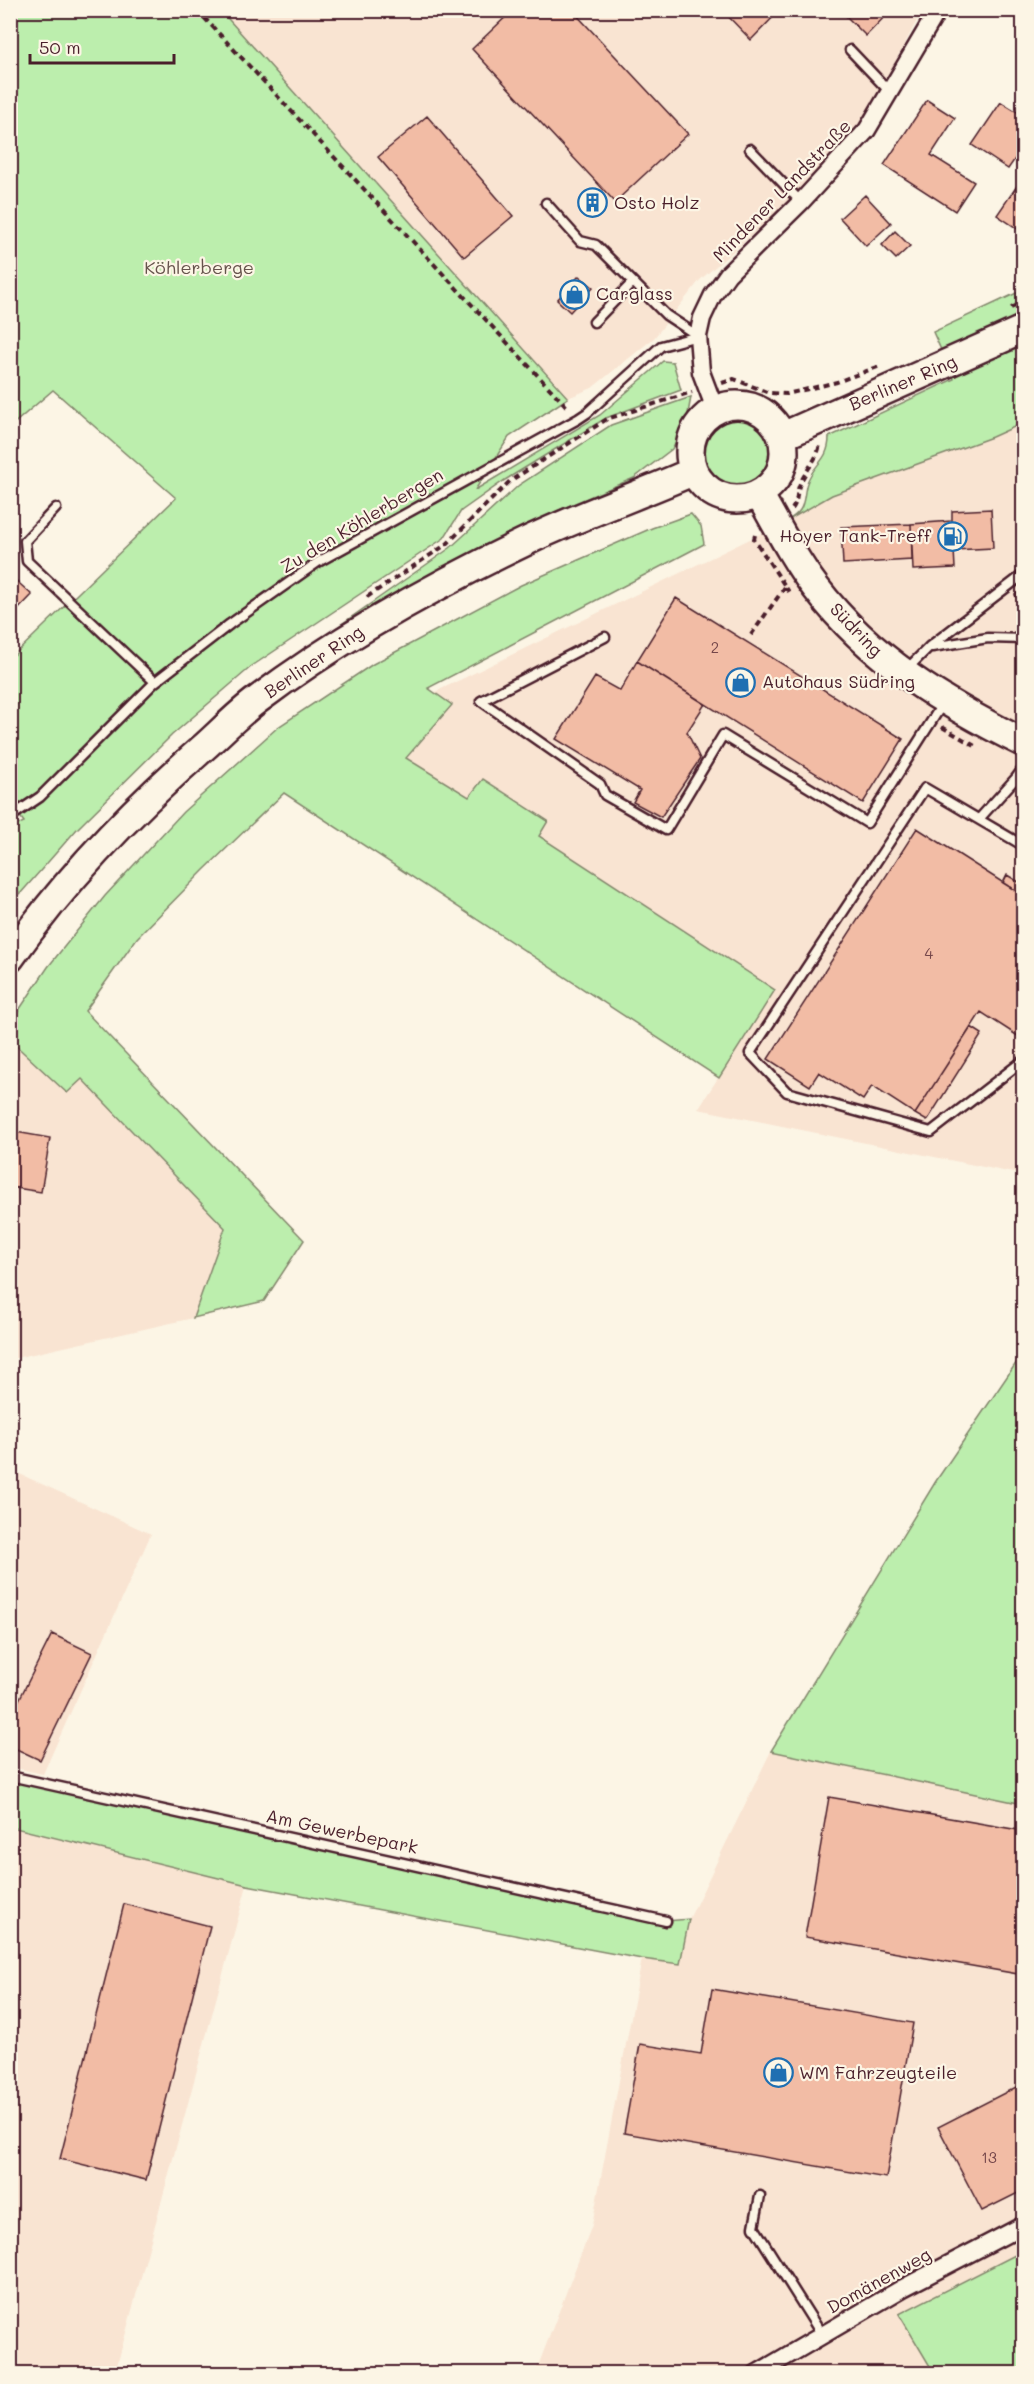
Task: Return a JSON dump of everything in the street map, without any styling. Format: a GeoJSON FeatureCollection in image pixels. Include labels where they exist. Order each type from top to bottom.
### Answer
{"type":"FeatureCollection","features":[{"type":"Feature","properties":{"kind":"main road","name":"Berliner Ring"},"geometry":{"type":"LineString","coordinates":[[783,436],[998,343],[1014,320]]}},
{"type":"Feature","properties":{"kind":"main road"},"geometry":{"type":"LineString","coordinates":[[711,398],[755,407],[772,419],[783,436],[785,453],[782,470],[772,484],[759,494],[740,500],[721,497],[705,487],[694,471],[690,454],[692,436],[711,398]]}},
{"type":"Feature","properties":{"kind":"main road","name":"Berliner Ring"},"geometry":{"type":"LineString","coordinates":[[10,958],[103,844],[154,790],[256,701],[349,637],[462,574],[582,516],[694,471]]}},
{"type":"Feature","properties":{"kind":"main road","name":"Südring"},"geometry":{"type":"LineString","coordinates":[[759,494],[790,551],[816,589],[860,637],[903,673],[944,700],[1023,743]]}},
{"type":"Feature","properties":{"kind":"street","name":"Mindener Landstraße"},"geometry":{"type":"LineString","coordinates":[[711,398],[701,372],[698,336],[702,318],[713,295],[729,274],[801,202],[867,130],[938,10]]}},
{"type":"Feature","properties":{"kind":"street","name":"Domänenweg"},"geometry":{"type":"LineString","coordinates":[[756,2373],[903,2289],[1023,2225]]}},
{"type":"Feature","properties":{"kind":"lane"},"geometry":{"type":"LineString","coordinates":[[849,50],[890,92]]}},
{"type":"Feature","properties":{"kind":"lane"},"geometry":{"type":"LineString","coordinates":[[750,148],[801,202]]}},
{"type":"Feature","properties":{"kind":"lane"},"geometry":{"type":"LineString","coordinates":[[546,202],[580,241],[596,245],[666,315],[698,336]]}},
{"type":"Feature","properties":{"kind":"lane"},"geometry":{"type":"LineString","coordinates":[[594,322],[633,282]]}},
{"type":"Feature","properties":{"kind":"lane","name":"Zu den Köhlerbergen"},"geometry":{"type":"LineString","coordinates":[[10,817],[40,797],[155,682],[318,562],[588,413],[661,346],[698,336]]}},
{"type":"Feature","properties":{"kind":"lane"},"geometry":{"type":"LineString","coordinates":[[56,508],[25,541],[27,561],[155,682]]}},
{"type":"Feature","properties":{"kind":"lane"},"geometry":{"type":"LineString","coordinates":[[903,673],[928,647],[1023,574]]}},
{"type":"Feature","properties":{"kind":"lane"},"geometry":{"type":"LineString","coordinates":[[605,637],[481,701],[600,784],[605,795],[666,830],[723,735],[867,824],[944,700]]}},
{"type":"Feature","properties":{"kind":"lane"},"geometry":{"type":"LineString","coordinates":[[928,647],[988,638],[1023,639]]}},
{"type":"Feature","properties":{"kind":"lane"},"geometry":{"type":"LineString","coordinates":[[979,819],[1023,767]]}},
{"type":"Feature","properties":{"kind":"lane"},"geometry":{"type":"LineString","coordinates":[[1023,846],[925,788],[750,1053],[787,1092],[931,1132],[1023,1060]]}},
{"type":"Feature","properties":{"kind":"lane","name":"Am Gewerbepark"},"geometry":{"type":"LineString","coordinates":[[10,1776],[666,1921]]}},
{"type":"Feature","properties":{"kind":"lane"},"geometry":{"type":"LineString","coordinates":[[760,2196],[754,2227],[822,2335]]}},
{"type":"Feature","properties":{"kind":"path"},"geometry":{"type":"LineString","coordinates":[[197,10],[578,419]]}},
{"type":"Feature","properties":{"kind":"path"},"geometry":{"type":"LineString","coordinates":[[1014,320],[1023,302]]}},
{"type":"Feature","properties":{"kind":"path"},"geometry":{"type":"LineString","coordinates":[[711,398],[734,379],[769,393],[801,392],[837,382],[885,364]]}},
{"type":"Feature","properties":{"kind":"path"},"geometry":{"type":"LineString","coordinates":[[754,539],[755,535],[773,518],[790,511],[796,505],[796,492],[802,477],[817,458],[821,444],[801,392]]}},
{"type":"Feature","properties":{"kind":"path"},"geometry":{"type":"LineString","coordinates":[[751,634],[785,587]]}},
{"type":"Feature","properties":{"kind":"shaded area"},"geometry":{"type":"Polygon","coordinates":[[[221,11],[922,11],[865,119],[776,214],[700,280],[654,338],[592,388],[568,398],[221,11]]]}},
{"type":"Feature","properties":{"kind":"shaded area"},"geometry":{"type":"Polygon","coordinates":[[[1023,423],[1023,1175],[698,1109],[775,990],[539,836],[548,821],[484,779],[470,797],[406,758],[452,705],[433,693],[785,522],[832,495],[992,437],[1023,423]]]}},
{"type":"Feature","properties":{"kind":"shaded area"},"geometry":{"type":"Polygon","coordinates":[[[10,1041],[67,1092],[82,1079],[225,1229],[193,1318],[11,1359],[10,1041]]]}},
{"type":"Feature","properties":{"kind":"shaded area"},"geometry":{"type":"Polygon","coordinates":[[[11,1470],[151,1534],[43,1774],[11,1767],[11,1470]]]}},
{"type":"Feature","properties":{"kind":"shaded area"},"geometry":{"type":"Polygon","coordinates":[[[771,1751],[1023,1804],[1023,2251],[899,2314],[934,2373],[535,2374],[592,2225],[642,1959],[680,1964],[689,1919],[771,1751]]]}},
{"type":"Feature","properties":{"kind":"shaded area"},"geometry":{"type":"Polygon","coordinates":[[[11,1827],[247,1885],[115,2373],[11,2374],[11,1827]]]}},
{"type":"Feature","properties":{"kind":"green space","name":"Köhlerberge"},"geometry":{"type":"Polygon","coordinates":[[[11,11],[221,11],[568,398],[509,437],[475,490],[600,415],[663,361],[673,362],[681,390],[606,418],[505,480],[461,511],[444,538],[252,666],[172,735],[77,829],[20,894],[11,886],[10,828],[24,822],[11,804],[11,658],[176,498],[53,390],[11,426],[11,11]]]}},
{"type":"Feature","properties":{"kind":"green space"},"geometry":{"type":"Polygon","coordinates":[[[1023,290],[1023,423],[992,437],[832,495],[785,522],[797,514],[802,507],[807,483],[824,457],[829,437],[954,379],[933,332],[1023,290]]]}},
{"type":"Feature","properties":{"kind":"green space"},"geometry":{"type":"Polygon","coordinates":[[[691,397],[687,419],[672,449],[634,478],[559,510],[461,559],[393,596],[330,636],[333,630],[450,548],[519,485],[611,425],[691,397]]]}},
{"type":"Feature","properties":{"kind":"green space"},"geometry":{"type":"Polygon","coordinates":[[[738,416],[758,422],[768,432],[774,452],[768,472],[758,482],[738,488],[718,482],[708,472],[702,452],[708,432],[718,422],[738,416]]]}},
{"type":"Feature","properties":{"kind":"green space"},"geometry":{"type":"Polygon","coordinates":[[[691,514],[701,526],[704,544],[428,688],[452,705],[406,758],[469,797],[483,779],[548,821],[539,836],[775,990],[719,1078],[284,793],[137,938],[85,1011],[304,1240],[264,1301],[193,1318],[225,1228],[82,1079],[67,1093],[11,1041],[11,1022],[48,967],[105,896],[183,812],[278,727],[373,664],[521,585],[652,528],[691,514]]]}},
{"type":"Feature","properties":{"kind":"green space"},"geometry":{"type":"Polygon","coordinates":[[[1023,1353],[1023,1804],[771,1751],[936,1481],[1023,1353]]]}},
{"type":"Feature","properties":{"kind":"green space"},"geometry":{"type":"Polygon","coordinates":[[[11,1776],[666,1921],[689,1919],[680,1964],[642,1959],[247,1885],[11,1827],[11,1776]]]}},
{"type":"Feature","properties":{"kind":"green space"},"geometry":{"type":"Polygon","coordinates":[[[1023,2251],[1023,2373],[934,2373],[899,2314],[1023,2251]]]}},
{"type":"Feature","properties":{"kind":"building"},"geometry":{"type":"Polygon","coordinates":[[[513,10],[572,10],[688,134],[615,202],[472,49],[513,10]]]}},
{"type":"Feature","properties":{"kind":"building"},"geometry":{"type":"Polygon","coordinates":[[[722,10],[780,10],[751,40],[722,10]]]}},
{"type":"Feature","properties":{"kind":"building"},"geometry":{"type":"Polygon","coordinates":[[[840,10],[891,10],[866,36],[840,10]]]}},
{"type":"Feature","properties":{"kind":"building"},"geometry":{"type":"Polygon","coordinates":[[[927,100],[955,118],[931,155],[974,182],[955,211],[884,165],[927,100]]]}},
{"type":"Feature","properties":{"kind":"building"},"geometry":{"type":"Polygon","coordinates":[[[1001,102],[1024,116],[1024,146],[1008,169],[972,145],[1001,102]]]}},
{"type":"Feature","properties":{"kind":"building"},"geometry":{"type":"Polygon","coordinates":[[[427,116],[513,216],[464,257],[378,157],[427,116]]]}},
{"type":"Feature","properties":{"kind":"building"},"geometry":{"type":"Polygon","coordinates":[[[1021,180],[1024,182],[1024,233],[997,215],[1021,180]]]}},
{"type":"Feature","properties":{"kind":"building","name":"Osto Holz"},"geometry":{"type":"Polygon","coordinates":[[[592,193],[603,204],[596,212],[589,213],[583,202],[592,193]]]}},
{"type":"Feature","properties":{"kind":"building"},"geometry":{"type":"Polygon","coordinates":[[[865,195],[891,223],[866,246],[840,218],[865,195]]]}},
{"type":"Feature","properties":{"kind":"building"},"geometry":{"type":"Polygon","coordinates":[[[895,231],[910,246],[896,259],[882,245],[895,231]]]}},
{"type":"Feature","properties":{"kind":"building","name":"Carglass"},"geometry":{"type":"Polygon","coordinates":[[[579,276],[593,287],[570,312],[557,300],[579,276]]]}},
{"type":"Feature","properties":{"kind":"building","name":"Hoyer Tank-Treff"},"geometry":{"type":"Polygon","coordinates":[[[991,509],[993,548],[954,550],[955,568],[913,570],[911,524],[952,521],[952,511],[991,509]]]}},
{"type":"Feature","properties":{"kind":"building"},"geometry":{"type":"Polygon","coordinates":[[[911,524],[912,560],[843,564],[841,527],[911,524]]]}},
{"type":"Feature","properties":{"kind":"building"},"geometry":{"type":"Polygon","coordinates":[[[10,575],[32,595],[10,618],[10,575]]]}},
{"type":"Feature","properties":{"kind":"building"},"geometry":{"type":"Polygon","coordinates":[[[1024,588],[1024,607],[1015,595],[1024,588]]]}},
{"type":"Feature","properties":{"kind":"building","name":"Autohaus Südring"},"geometry":{"type":"Polygon","coordinates":[[[676,598],[903,739],[863,803],[637,661],[676,598]]]}},
{"type":"Feature","properties":{"kind":"building"},"geometry":{"type":"Polygon","coordinates":[[[637,661],[705,704],[687,732],[700,759],[661,817],[633,802],[640,790],[556,739],[595,677],[620,691],[637,661]]]}},
{"type":"Feature","properties":{"kind":"building"},"geometry":{"type":"Polygon","coordinates":[[[917,828],[1024,896],[1024,1040],[981,1012],[915,1114],[872,1086],[863,1100],[819,1072],[810,1086],[768,1059],[917,828]]]}},
{"type":"Feature","properties":{"kind":"building"},"geometry":{"type":"Polygon","coordinates":[[[1007,875],[1024,885],[1024,896],[1003,883],[1007,875]]]}},
{"type":"Feature","properties":{"kind":"building"},"geometry":{"type":"Polygon","coordinates":[[[971,1027],[982,1034],[927,1121],[915,1114],[971,1027]]]}},
{"type":"Feature","properties":{"kind":"building"},"geometry":{"type":"Polygon","coordinates":[[[10,1131],[50,1138],[41,1192],[10,1187],[13,1161],[10,1160],[10,1131]]]}},
{"type":"Feature","properties":{"kind":"building"},"geometry":{"type":"Polygon","coordinates":[[[52,1634],[92,1653],[40,1760],[10,1746],[10,1718],[52,1634]]]}},
{"type":"Feature","properties":{"kind":"building"},"geometry":{"type":"Polygon","coordinates":[[[829,1797],[1024,1831],[1024,1975],[805,1937],[829,1797]]]}},
{"type":"Feature","properties":{"kind":"building"},"geometry":{"type":"Polygon","coordinates":[[[124,1904],[210,1926],[146,2180],[60,2159],[124,1904]]]}},
{"type":"Feature","properties":{"kind":"building"},"geometry":{"type":"Polygon","coordinates":[[[712,1989],[913,2023],[886,2178],[624,2133],[640,2044],[701,2054],[712,1989]]]}},
{"type":"Feature","properties":{"kind":"building"},"geometry":{"type":"Polygon","coordinates":[[[1024,2083],[1024,2190],[982,2211],[938,2127],[1024,2083]]]}},
{"type":"Feature","properties":{"kind":"place","name":"Osto Holz"},"geometry":{"type":"Point","coordinates":[593,203]}},
{"type":"Feature","properties":{"kind":"place","name":"Carglass"},"geometry":{"type":"Point","coordinates":[575,294]}},
{"type":"Feature","properties":{"kind":"place","name":"Hoyer Tank-Treff"},"geometry":{"type":"Point","coordinates":[952,536]}},
{"type":"Feature","properties":{"kind":"place","name":"Autohaus Südring"},"geometry":{"type":"Point","coordinates":[741,682]}},
{"type":"Feature","properties":{"kind":"place","name":"WM Fahrzeugteile"},"geometry":{"type":"Point","coordinates":[778,2073]}}]}
